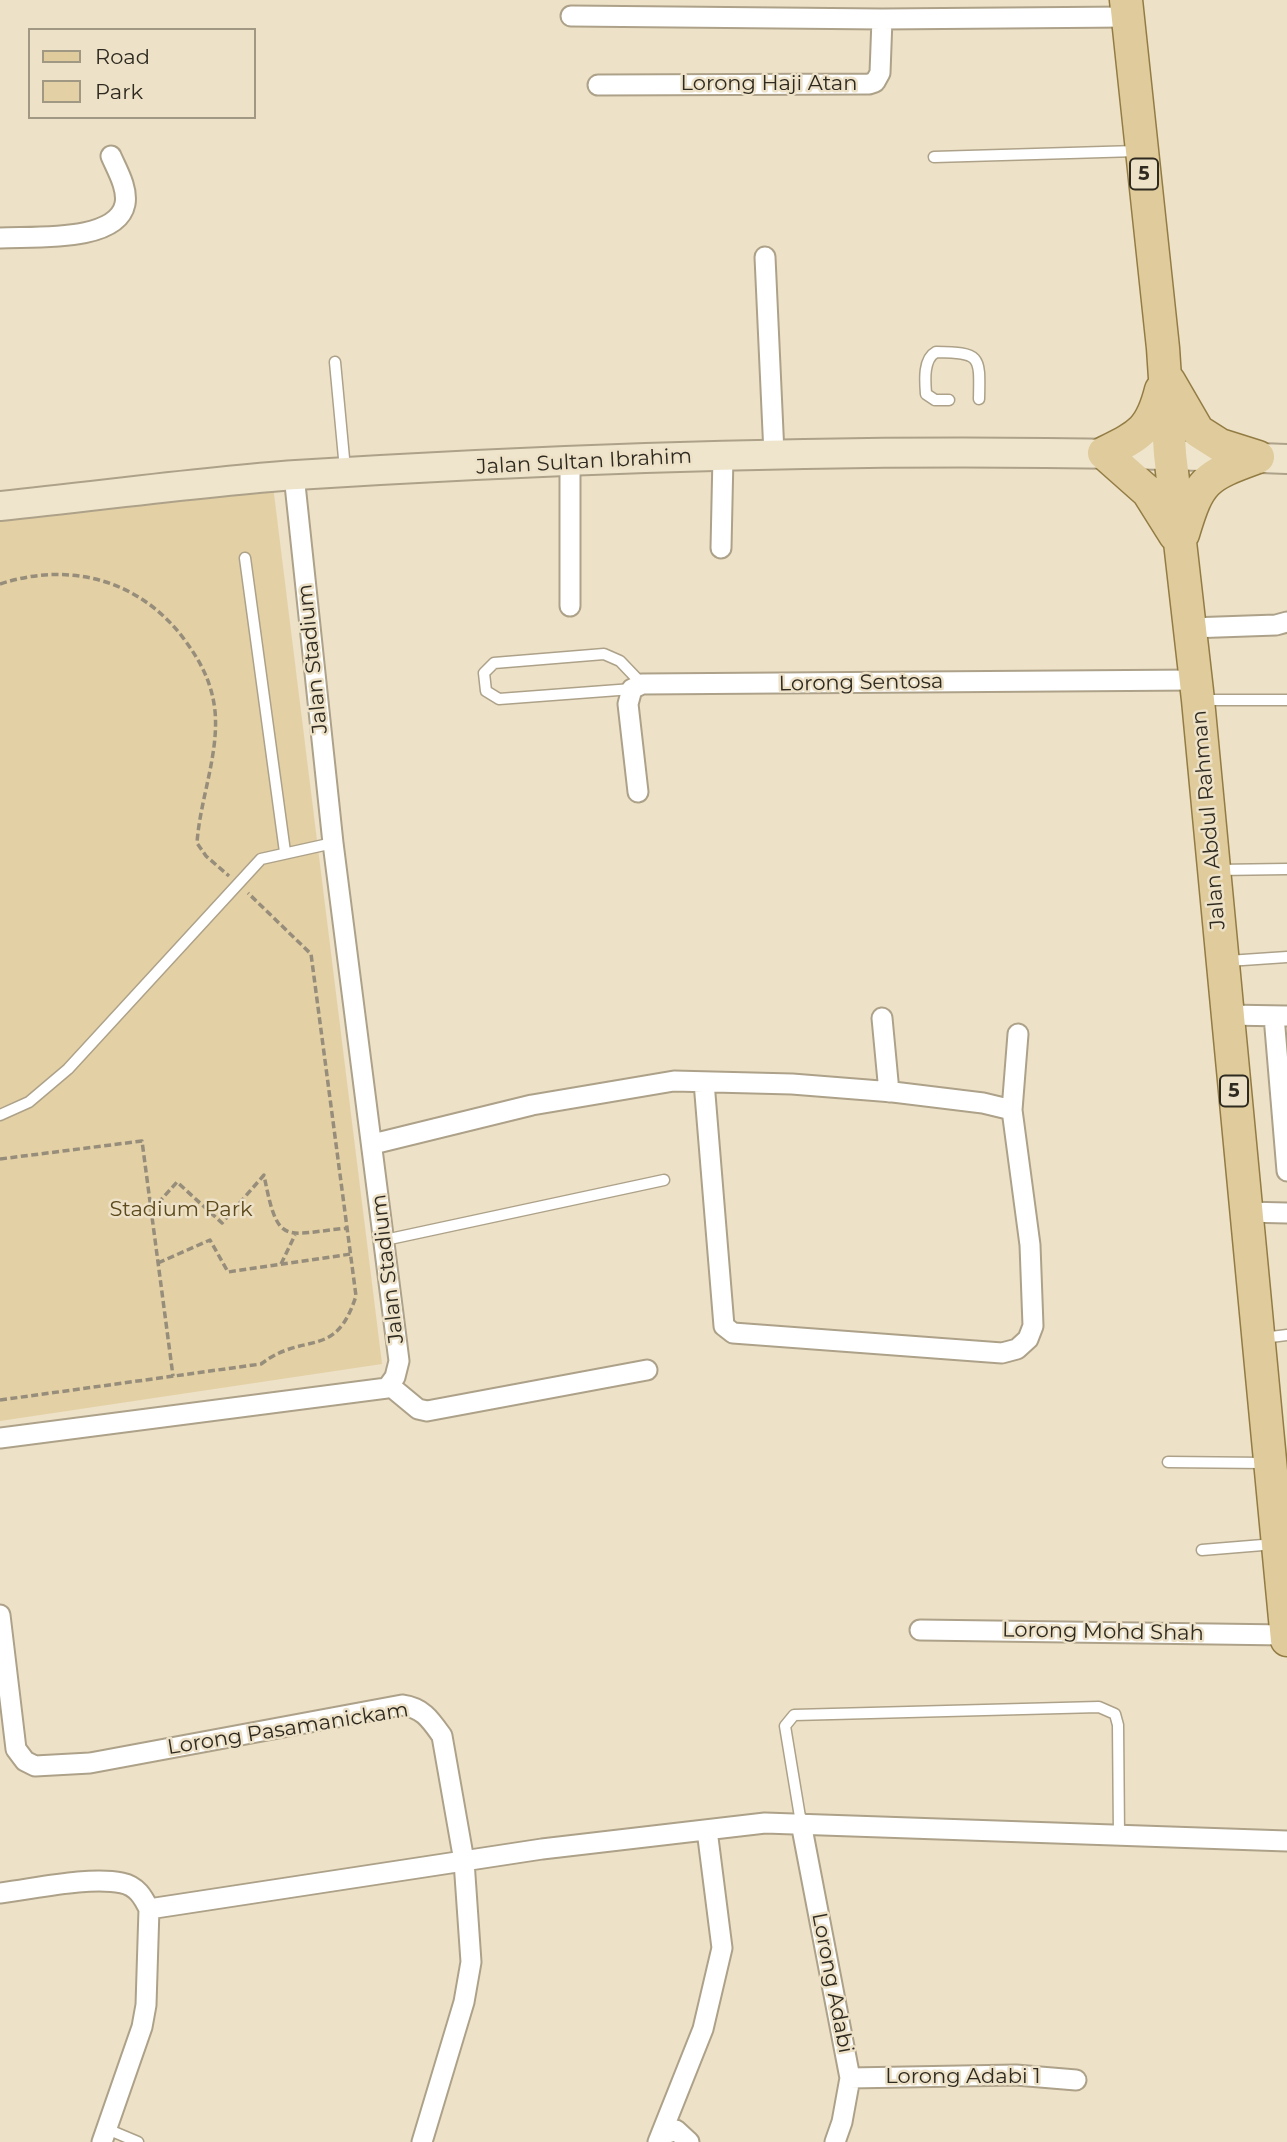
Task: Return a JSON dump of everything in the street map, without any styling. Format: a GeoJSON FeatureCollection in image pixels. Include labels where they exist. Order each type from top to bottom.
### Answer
{"type":"FeatureCollection","features":[{"type":"Feature","properties":{"kind":"main road","name":"Jalan Abdul Rahman"},"geometry":{"type":"LineString","coordinates":[[1127,8],[1165,375],[1170,454],[1197,690],[1245,1212],[1272,1336],[1278,1544],[1287,1640]]}},
{"type":"Feature","properties":{"kind":"main road"},"geometry":{"type":"LineString","coordinates":[[1165,375],[1152,422],[1144,431],[1104,453],[1148,492],[1180,542]]}},
{"type":"Feature","properties":{"kind":"main road"},"geometry":{"type":"LineString","coordinates":[[1165,375],[1198,431],[1220,445],[1273,458]]}},
{"type":"Feature","properties":{"kind":"main road"},"geometry":{"type":"LineString","coordinates":[[1180,542],[1194,496],[1223,470],[1273,458]]}},
{"type":"Feature","properties":{"kind":"street"},"geometry":{"type":"LineString","coordinates":[[571,16],[882,19],[1127,8]]}},
{"type":"Feature","properties":{"kind":"street","name":"Lorong Haji Atan"},"geometry":{"type":"LineString","coordinates":[[598,85],[869,84],[875,82],[880,73],[882,19]]}},
{"type":"Feature","properties":{"kind":"street"},"geometry":{"type":"LineString","coordinates":[[0,239],[97,232],[113,223],[125,204],[123,183],[111,156]]}},
{"type":"Feature","properties":{"kind":"street"},"geometry":{"type":"LineString","coordinates":[[765,257],[774,454]]}},
{"type":"Feature","properties":{"kind":"street","name":"Jalan Sultan Ibrahim"},"geometry":{"type":"LineString","coordinates":[[0,506],[294,475],[774,454],[1104,453],[1273,458]]}},
{"type":"Feature","properties":{"kind":"street"},"geometry":{"type":"LineString","coordinates":[[721,548],[723,456]]}},
{"type":"Feature","properties":{"kind":"street"},"geometry":{"type":"LineString","coordinates":[[570,463],[570,606]]}},
{"type":"Feature","properties":{"kind":"street","name":"Jalan Stadium"},"geometry":{"type":"LineString","coordinates":[[294,475],[333,843],[399,1361],[395,1377],[389,1385]]}},
{"type":"Feature","properties":{"kind":"street"},"geometry":{"type":"LineString","coordinates":[[1190,628],[1276,625],[1287,622]]}},
{"type":"Feature","properties":{"kind":"street"},"geometry":{"type":"LineString","coordinates":[[637,687],[628,704],[638,792]]}},
{"type":"Feature","properties":{"kind":"street","name":"Lorong Sentosa"},"geometry":{"type":"LineString","coordinates":[[637,687],[1197,690]]}},
{"type":"Feature","properties":{"kind":"street"},"geometry":{"type":"LineString","coordinates":[[1227,1015],[1280,1016],[1287,1171]]}},
{"type":"Feature","properties":{"kind":"street"},"geometry":{"type":"LineString","coordinates":[[882,1018],[890,1092]]}},
{"type":"Feature","properties":{"kind":"street"},"geometry":{"type":"LineString","coordinates":[[704,1082],[723,1326],[733,1333],[1002,1353],[1017,1349],[1028,1339],[1033,1326],[1030,1245],[1012,1110],[1018,1034]]}},
{"type":"Feature","properties":{"kind":"street"},"geometry":{"type":"LineString","coordinates":[[373,1144],[532,1105],[674,1081],[792,1084],[890,1092],[1012,1110]]}},
{"type":"Feature","properties":{"kind":"street"},"geometry":{"type":"LineString","coordinates":[[1245,1212],[1287,1213]]}},
{"type":"Feature","properties":{"kind":"street"},"geometry":{"type":"LineString","coordinates":[[0,1438],[387,1388],[389,1385],[418,1409],[427,1411],[648,1370]]}},
{"type":"Feature","properties":{"kind":"street","name":"Lorong Pasamanickam"},"geometry":{"type":"LineString","coordinates":[[0,1615],[16,1749],[25,1761],[35,1766],[90,1763],[402,1705],[418,1707],[442,1735],[464,1861],[471,1962],[464,2003],[422,2142]]}},
{"type":"Feature","properties":{"kind":"street","name":"Lorong Mohd Shah"},"geometry":{"type":"LineString","coordinates":[[920,1630],[1286,1635]]}},
{"type":"Feature","properties":{"kind":"street"},"geometry":{"type":"LineString","coordinates":[[148,1918],[464,1861],[765,1823],[1287,1841]]}},
{"type":"Feature","properties":{"kind":"street","name":"Lorong Adabi"},"geometry":{"type":"LineString","coordinates":[[801,1823],[850,2078],[842,2122],[835,2142]]}},
{"type":"Feature","properties":{"kind":"street"},"geometry":{"type":"LineString","coordinates":[[660,2139],[703,2029],[722,1948],[707,1830]]}},
{"type":"Feature","properties":{"kind":"street"},"geometry":{"type":"LineString","coordinates":[[0,1893],[87,1883],[123,1883],[140,1892],[148,1918],[146,2005],[142,2027],[104,2135]]}},
{"type":"Feature","properties":{"kind":"street","name":"Lorong Adabi 1"},"geometry":{"type":"LineString","coordinates":[[850,2078],[1016,2075],[1076,2080]]}},
{"type":"Feature","properties":{"kind":"street"},"geometry":{"type":"LineString","coordinates":[[660,2139],[676,2130],[690,2142]]}},
{"type":"Feature","properties":{"kind":"lane"},"geometry":{"type":"LineString","coordinates":[[934,157],[1142,151]]}},
{"type":"Feature","properties":{"kind":"lane"},"geometry":{"type":"LineString","coordinates":[[949,400],[935,400],[926,394],[925,380],[929,359],[936,352],[968,353],[976,356],[980,364],[979,399]]}},
{"type":"Feature","properties":{"kind":"lane"},"geometry":{"type":"LineString","coordinates":[[335,362],[345,473]]}},
{"type":"Feature","properties":{"kind":"lane"},"geometry":{"type":"LineString","coordinates":[[245,558],[285,852]]}},
{"type":"Feature","properties":{"kind":"lane"},"geometry":{"type":"LineString","coordinates":[[604,654],[620,661],[637,687],[499,699],[486,691],[484,673],[494,663],[604,654]]}},
{"type":"Feature","properties":{"kind":"lane"},"geometry":{"type":"LineString","coordinates":[[1197,690],[1287,700]]}},
{"type":"Feature","properties":{"kind":"lane"},"geometry":{"type":"LineString","coordinates":[[0,1115],[29,1102],[68,1069],[237,882],[261,859],[333,843]]}},
{"type":"Feature","properties":{"kind":"lane"},"geometry":{"type":"LineString","coordinates":[[1213,870],[1287,869]]}},
{"type":"Feature","properties":{"kind":"lane"},"geometry":{"type":"LineString","coordinates":[[1222,962],[1287,957]]}},
{"type":"Feature","properties":{"kind":"lane"},"geometry":{"type":"LineString","coordinates":[[385,1240],[664,1180]]}},
{"type":"Feature","properties":{"kind":"lane"},"geometry":{"type":"LineString","coordinates":[[1168,1462],[1276,1483]]}},
{"type":"Feature","properties":{"kind":"lane"},"geometry":{"type":"LineString","coordinates":[[1202,1550],[1278,1544]]}},
{"type":"Feature","properties":{"kind":"lane"},"geometry":{"type":"LineString","coordinates":[[801,1823],[785,1726],[793,1714],[1099,1707],[1115,1714],[1118,1725],[1119,1835]]}},
{"type":"Feature","properties":{"kind":"lane"},"geometry":{"type":"LineString","coordinates":[[104,2135],[138,2142]]}},
{"type":"Feature","properties":{"kind":"path"},"geometry":{"type":"LineString","coordinates":[[0,1159],[142,1140],[173,1376]]}},
{"type":"Feature","properties":{"kind":"path"},"geometry":{"type":"LineString","coordinates":[[151,1211],[177,1182],[222,1223],[264,1175],[272,1213],[279,1225],[295,1235],[348,1228]]}},
{"type":"Feature","properties":{"kind":"path"},"geometry":{"type":"LineString","coordinates":[[281,1264],[295,1235]]}},
{"type":"Feature","properties":{"kind":"path"},"geometry":{"type":"LineString","coordinates":[[158,1263],[210,1240],[228,1272],[351,1254]]}},
{"type":"Feature","properties":{"kind":"path"},"geometry":{"type":"LineString","coordinates":[[0,1399],[261,1364],[276,1352],[336,1336],[348,1320],[356,1296]]}},
{"type":"Feature","properties":{"kind":"green space","name":"Stadium Park"},"geometry":{"type":"Polygon","coordinates":[[[273,486],[382,1364],[0,1421],[0,521],[273,486]]]}}]}
